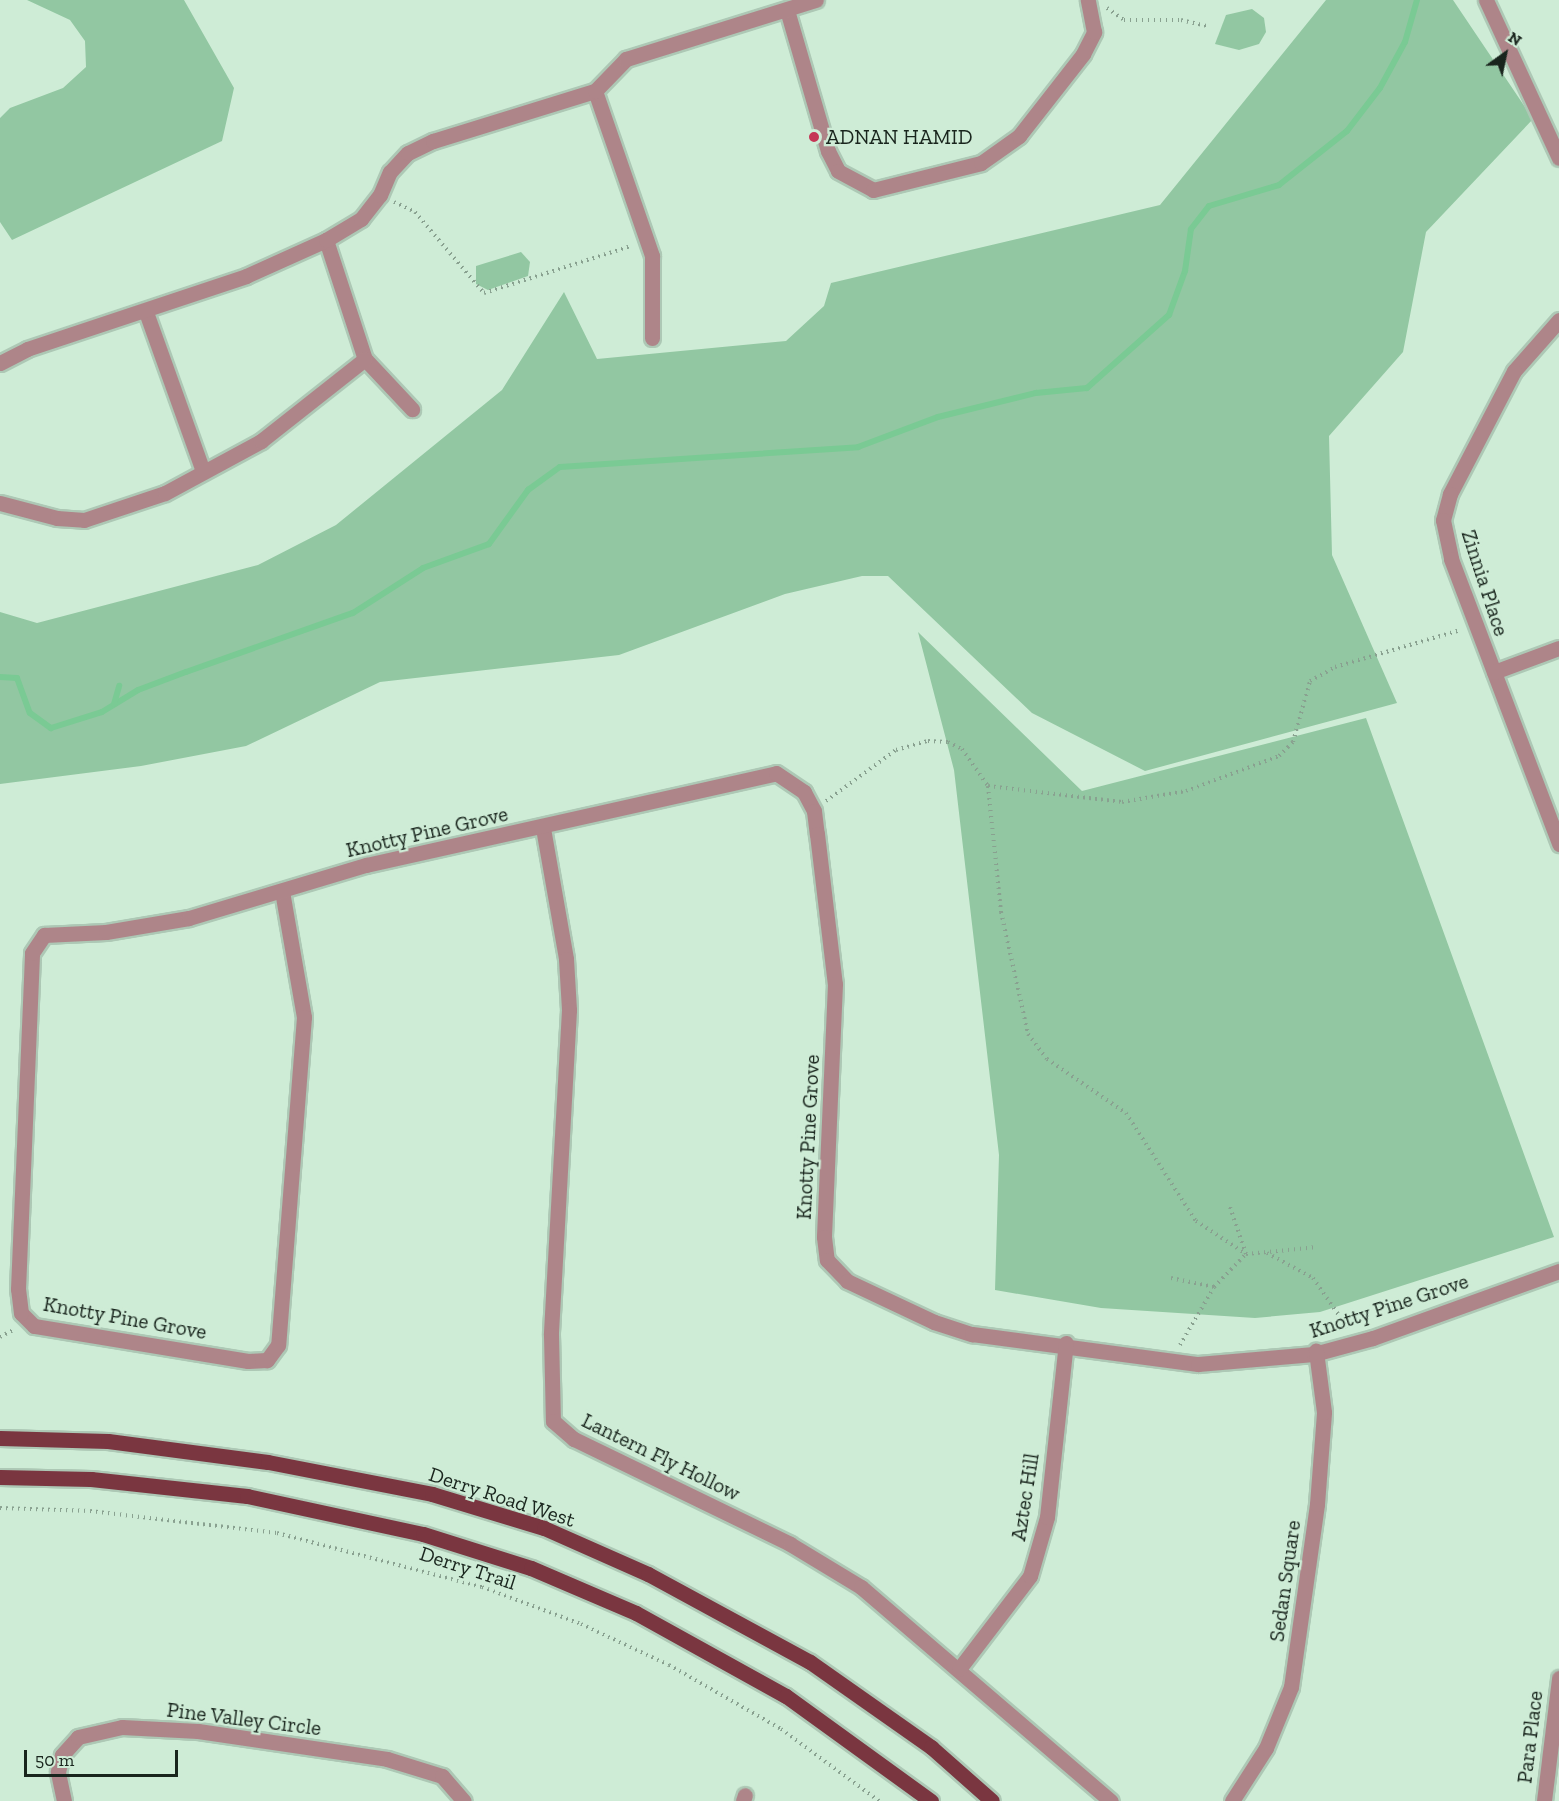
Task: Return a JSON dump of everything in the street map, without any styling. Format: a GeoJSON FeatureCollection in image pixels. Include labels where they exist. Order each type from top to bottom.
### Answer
{"type":"FeatureCollection","features":[{"type":"Feature","properties":{"kind":"main road","name":"Derry Road West"},"geometry":{"type":"LineString","coordinates":[[0,1438],[108,1441],[268,1462],[432,1494],[544,1528],[648,1574],[810,1662],[931,1747],[992,1801]]}},
{"type":"Feature","properties":{"kind":"main road"},"geometry":{"type":"LineString","coordinates":[[0,1476],[91,1479],[248,1496],[423,1534],[531,1568],[636,1613],[786,1696],[931,1801]]}},
{"type":"Feature","properties":{"kind":"street"},"geometry":{"type":"LineString","coordinates":[[0,363],[27,349],[146,312],[326,240],[361,219],[380,195],[390,172],[402,160],[433,141],[595,91],[626,59],[816,0]]}},
{"type":"Feature","properties":{"kind":"street"},"geometry":{"type":"LineString","coordinates":[[787,10],[828,150],[838,171],[873,190],[981,163],[1019,136],[1083,54],[1094,32],[1088,0]]}},
{"type":"Feature","properties":{"kind":"street"},"geometry":{"type":"LineString","coordinates":[[1486,0],[1559,158]]}},
{"type":"Feature","properties":{"kind":"street"},"geometry":{"type":"LineString","coordinates":[[595,91],[646,241],[654,276],[652,338]]}},
{"type":"Feature","properties":{"kind":"street"},"geometry":{"type":"LineString","coordinates":[[326,240],[365,359],[412,409]]}},
{"type":"Feature","properties":{"kind":"street"},"geometry":{"type":"LineString","coordinates":[[146,312],[203,471]]}},
{"type":"Feature","properties":{"kind":"street","name":"Zinnia Place"},"geometry":{"type":"LineString","coordinates":[[1559,320],[1514,371],[1445,506],[1451,559],[1559,844]]}},
{"type":"Feature","properties":{"kind":"street"},"geometry":{"type":"LineString","coordinates":[[0,503],[57,518],[84,520],[165,494],[261,441],[365,359]]}},
{"type":"Feature","properties":{"kind":"street"},"geometry":{"type":"LineString","coordinates":[[1494,672],[1559,648]]}},
{"type":"Feature","properties":{"kind":"street","name":"Knotty Pine Grove"},"geometry":{"type":"LineString","coordinates":[[282,891],[304,1017],[278,1345],[267,1360],[248,1361],[34,1326],[21,1313],[18,1289],[32,953],[44,935],[157,924],[282,891],[366,865],[543,828],[776,773],[804,792],[814,811],[835,984],[824,1237],[827,1260],[847,1281],[934,1322],[972,1334],[1066,1343],[1171,1362],[1248,1363],[1356,1342],[1559,1271]]}},
{"type":"Feature","properties":{"kind":"street","name":"Lantern Fly Hollow"},"geometry":{"type":"LineString","coordinates":[[543,828],[566,959],[569,1010],[551,1335],[553,1421],[574,1440],[790,1544],[861,1587],[1111,1801]]}},
{"type":"Feature","properties":{"kind":"street","name":"Aztec Hill"},"geometry":{"type":"LineString","coordinates":[[959,1669],[1030,1576],[1047,1517],[1066,1343]]}},
{"type":"Feature","properties":{"kind":"street","name":"Sedan Square"},"geometry":{"type":"LineString","coordinates":[[1232,1801],[1266,1748],[1291,1687],[1317,1504],[1324,1412],[1316,1351]]}},
{"type":"Feature","properties":{"kind":"street","name":"Para Place"},"geometry":{"type":"LineString","coordinates":[[1544,1801],[1559,1678]]}},
{"type":"Feature","properties":{"kind":"street","name":"Pine Valley Circle"},"geometry":{"type":"LineString","coordinates":[[64,1801],[58,1772],[62,1755],[78,1737],[122,1726],[198,1731],[387,1759],[442,1776],[464,1801]]}},
{"type":"Feature","properties":{"kind":"path"},"geometry":{"type":"LineString","coordinates":[[1105,7],[1124,20],[1181,20],[1206,26]]}},
{"type":"Feature","properties":{"kind":"path"},"geometry":{"type":"LineString","coordinates":[[380,195],[415,212],[484,293],[646,241]]}},
{"type":"Feature","properties":{"kind":"path"},"geometry":{"type":"LineString","coordinates":[[988,786],[1122,802],[1186,791],[1279,756],[1293,742],[1310,681],[1357,660],[1476,626]]}},
{"type":"Feature","properties":{"kind":"path"},"geometry":{"type":"LineString","coordinates":[[814,811],[896,750],[928,741],[948,742],[962,749],[988,786],[1001,912],[1028,1034],[1047,1059],[1126,1113],[1196,1221],[1246,1254],[1318,1247]]}},
{"type":"Feature","properties":{"kind":"path"},"geometry":{"type":"LineString","coordinates":[[1229,1204],[1246,1254]]}},
{"type":"Feature","properties":{"kind":"path"},"geometry":{"type":"LineString","coordinates":[[1266,1252],[1313,1278],[1356,1342]]}},
{"type":"Feature","properties":{"kind":"path"},"geometry":{"type":"LineString","coordinates":[[1171,1362],[1214,1287],[1246,1254]]}},
{"type":"Feature","properties":{"kind":"path"},"geometry":{"type":"LineString","coordinates":[[1171,1278],[1214,1287]]}},
{"type":"Feature","properties":{"kind":"path","name":"Derry Trail"},"geometry":{"type":"LineString","coordinates":[[0,1508],[90,1511],[277,1533],[482,1587],[581,1624],[669,1665],[780,1729],[879,1801]]}},
{"type":"Feature","properties":{"kind":"green space"},"geometry":{"type":"Polygon","coordinates":[[[27,0],[184,0],[234,88],[222,141],[12,240],[0,222],[0,118],[10,108],[63,88],[86,67],[85,41],[70,20],[27,0]]]}},
{"type":"Feature","properties":{"kind":"green space"},"geometry":{"type":"Polygon","coordinates":[[[1326,0],[1453,0],[1533,119],[1426,232],[1403,352],[1329,436],[1332,555],[1397,703],[1145,771],[1032,713],[888,576],[862,576],[785,594],[619,655],[380,682],[246,746],[141,766],[0,784],[0,612],[37,623],[258,565],[336,525],[502,390],[564,292],[597,359],[786,341],[824,306],[831,283],[1160,205],[1326,0]]]}},
{"type":"Feature","properties":{"kind":"green space"},"geometry":{"type":"Polygon","coordinates":[[[1252,9],[1264,18],[1266,32],[1259,44],[1239,50],[1215,44],[1226,15],[1252,9]]]}},
{"type":"Feature","properties":{"kind":"green space"},"geometry":{"type":"Polygon","coordinates":[[[521,252],[530,262],[528,276],[488,290],[476,284],[476,266],[521,252]]]}},
{"type":"Feature","properties":{"kind":"green space"},"geometry":{"type":"Polygon","coordinates":[[[918,632],[1082,791],[1366,718],[1554,1237],[1320,1312],[1255,1318],[1101,1308],[995,1290],[999,1155],[954,770],[918,632]]]}},
{"type":"Feature","properties":{"kind":"waterway"},"geometry":{"type":"LineString","coordinates":[[0,677],[17,678],[30,713],[51,728],[102,712],[138,690],[353,613],[423,568],[489,544],[528,490],[560,467],[858,447],[938,417],[1036,393],[1087,388],[1169,315],[1185,271],[1191,229],[1209,206],[1279,185],[1347,131],[1380,88],[1405,42],[1417,0]]}},
{"type":"Feature","properties":{"kind":"waterway"},"geometry":{"type":"LineString","coordinates":[[114,704],[119,686]]}},
{"type":"Feature","properties":{"kind":"place","name":"ADNAN HAMID"},"geometry":{"type":"Point","coordinates":[814,137]}}]}
